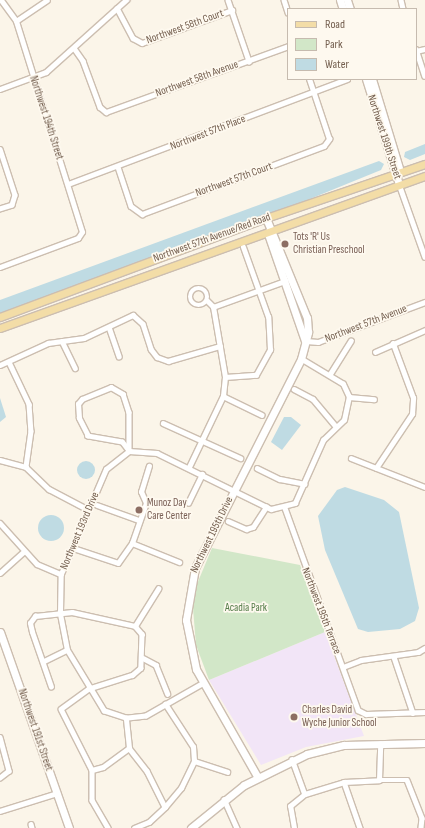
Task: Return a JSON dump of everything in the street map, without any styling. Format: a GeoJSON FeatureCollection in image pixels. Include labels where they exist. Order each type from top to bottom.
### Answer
{"type":"FeatureCollection","features":[{"type":"Feature","properties":{"kind":"main road","name":"Northwest 57th Avenue/Red Road"},"geometry":{"type":"LineString","coordinates":[[0,317],[266,218],[425,164]]}},
{"type":"Feature","properties":{"kind":"main road","name":"Northwest 57th Avenue/Red Road"},"geometry":{"type":"LineString","coordinates":[[0,328],[270,229],[425,176]]}},
{"type":"Feature","properties":{"kind":"street","name":"Northwest 194th Street"},"geometry":{"type":"LineString","coordinates":[[0,267],[78,238],[82,227],[16,21],[1,0]]}},
{"type":"Feature","properties":{"kind":"street"},"geometry":{"type":"LineString","coordinates":[[16,21],[47,0]]}},
{"type":"Feature","properties":{"kind":"street"},"geometry":{"type":"LineString","coordinates":[[0,89],[46,72],[126,0]]}},
{"type":"Feature","properties":{"kind":"street"},"geometry":{"type":"LineString","coordinates":[[228,0],[249,61]]}},
{"type":"Feature","properties":{"kind":"street","name":"Northwest 58th Court"},"geometry":{"type":"LineString","coordinates":[[117,8],[138,42],[232,10]]}},
{"type":"Feature","properties":{"kind":"street","name":"Northwest 58th Avenue"},"geometry":{"type":"LineString","coordinates":[[74,48],[83,61],[100,108],[106,112],[287,46]]}},
{"type":"Feature","properties":{"kind":"street"},"geometry":{"type":"LineString","coordinates":[[417,54],[425,76]]}},
{"type":"Feature","properties":{"kind":"street"},"geometry":{"type":"LineString","coordinates":[[309,80],[313,94]]}},
{"type":"Feature","properties":{"kind":"street","name":"Northwest 57th Place"},"geometry":{"type":"LineString","coordinates":[[68,184],[118,167],[313,94],[345,80]]}},
{"type":"Feature","properties":{"kind":"street","name":"Northwest 199th Street"},"geometry":{"type":"LineString","coordinates":[[366,80],[398,173]]}},
{"type":"Feature","properties":{"kind":"street","name":"Northwest 199th Street"},"geometry":{"type":"LineString","coordinates":[[372,80],[398,173],[399,184]]}},
{"type":"Feature","properties":{"kind":"street","name":"Northwest 57th Court"},"geometry":{"type":"LineString","coordinates":[[118,167],[137,213],[324,146],[328,141],[313,94]]}},
{"type":"Feature","properties":{"kind":"street"},"geometry":{"type":"LineString","coordinates":[[0,150],[14,201],[0,209]]}},
{"type":"Feature","properties":{"kind":"street"},"geometry":{"type":"LineString","coordinates":[[399,184],[425,257]]}},
{"type":"Feature","properties":{"kind":"street","name":"Northwest 195th Drive"},"geometry":{"type":"LineString","coordinates":[[257,776],[202,684],[188,639],[186,602],[195,568],[301,359],[306,341],[308,318],[288,280],[268,234],[270,229],[266,218]]}},
{"type":"Feature","properties":{"kind":"street"},"geometry":{"type":"LineString","coordinates":[[225,377],[256,375],[270,350],[268,317],[260,291],[243,247]]}},
{"type":"Feature","properties":{"kind":"street"},"geometry":{"type":"LineString","coordinates":[[212,307],[288,280]]}},
{"type":"Feature","properties":{"kind":"street"},"geometry":{"type":"LineString","coordinates":[[189,467],[223,396],[225,377],[212,307],[207,301],[203,288],[195,289],[189,296],[195,304],[207,301]]}},
{"type":"Feature","properties":{"kind":"street","name":"Northwest 57th Avenue"},"geometry":{"type":"LineString","coordinates":[[306,341],[318,342],[425,302]]}},
{"type":"Feature","properties":{"kind":"street"},"geometry":{"type":"LineString","coordinates":[[0,365],[9,362],[20,354],[62,341],[84,338],[133,315],[143,324],[154,353],[168,361],[190,358],[220,346]]}},
{"type":"Feature","properties":{"kind":"street"},"geometry":{"type":"LineString","coordinates":[[109,327],[119,356]]}},
{"type":"Feature","properties":{"kind":"street"},"geometry":{"type":"LineString","coordinates":[[375,352],[425,330]]}},
{"type":"Feature","properties":{"kind":"street"},"geometry":{"type":"LineString","coordinates":[[62,341],[75,368]]}},
{"type":"Feature","properties":{"kind":"street"},"geometry":{"type":"LineString","coordinates":[[330,374],[351,341]]}},
{"type":"Feature","properties":{"kind":"street"},"geometry":{"type":"LineString","coordinates":[[376,468],[412,414],[413,398],[393,344]]}},
{"type":"Feature","properties":{"kind":"street"},"geometry":{"type":"LineString","coordinates":[[129,451],[129,412],[123,394],[112,387],[78,404],[84,432],[122,442],[129,451],[157,453],[189,467],[266,507],[285,508],[299,499],[323,440],[344,420],[349,398],[343,384],[330,374],[301,359]]}},
{"type":"Feature","properties":{"kind":"street"},"geometry":{"type":"LineString","coordinates":[[9,362],[29,404],[31,431],[26,467]]}},
{"type":"Feature","properties":{"kind":"street"},"geometry":{"type":"LineString","coordinates":[[294,389],[313,399],[336,426]]}},
{"type":"Feature","properties":{"kind":"street"},"geometry":{"type":"LineString","coordinates":[[223,396],[262,415]]}},
{"type":"Feature","properties":{"kind":"street"},"geometry":{"type":"LineString","coordinates":[[349,398],[374,399]]}},
{"type":"Feature","properties":{"kind":"street"},"geometry":{"type":"LineString","coordinates":[[163,423],[240,458]]}},
{"type":"Feature","properties":{"kind":"street","name":"Northwest 193rd Drive"},"geometry":{"type":"LineString","coordinates":[[126,718],[104,710],[89,689],[67,650],[60,613],[61,574],[88,509],[106,469],[129,451]]}},
{"type":"Feature","properties":{"kind":"street"},"geometry":{"type":"LineString","coordinates":[[351,458],[425,487]]}},
{"type":"Feature","properties":{"kind":"street"},"geometry":{"type":"LineString","coordinates":[[0,460],[26,467],[49,489],[88,509]]}},
{"type":"Feature","properties":{"kind":"street"},"geometry":{"type":"LineString","coordinates":[[73,548],[118,563],[132,543],[146,504],[141,492],[149,466]]}},
{"type":"Feature","properties":{"kind":"street"},"geometry":{"type":"LineString","coordinates":[[256,468],[280,479],[306,484]]}},
{"type":"Feature","properties":{"kind":"street"},"geometry":{"type":"LineString","coordinates":[[146,504],[188,503],[202,474]]}},
{"type":"Feature","properties":{"kind":"street"},"geometry":{"type":"LineString","coordinates":[[97,505],[139,520]]}},
{"type":"Feature","properties":{"kind":"street"},"geometry":{"type":"LineString","coordinates":[[228,521],[246,529],[253,527],[266,507]]}},
{"type":"Feature","properties":{"kind":"street","name":"Northwest 195th Terrace"},"geometry":{"type":"LineString","coordinates":[[285,508],[361,713],[413,713]]}},
{"type":"Feature","properties":{"kind":"street"},"geometry":{"type":"LineString","coordinates":[[0,524],[23,552],[37,564],[61,574]]}},
{"type":"Feature","properties":{"kind":"street"},"geometry":{"type":"LineString","coordinates":[[132,543],[179,562]]}},
{"type":"Feature","properties":{"kind":"street"},"geometry":{"type":"LineString","coordinates":[[0,573],[23,552]]}},
{"type":"Feature","properties":{"kind":"street"},"geometry":{"type":"LineString","coordinates":[[135,626],[158,589]]}},
{"type":"Feature","properties":{"kind":"street"},"geometry":{"type":"LineString","coordinates":[[51,687],[44,661],[30,623],[35,616],[72,612],[135,626],[142,634],[143,658],[141,668],[133,675],[89,689],[68,702],[61,709],[61,715],[92,770],[92,800],[108,828]]}},
{"type":"Feature","properties":{"kind":"street","name":"Northwest 191st Street"},"geometry":{"type":"LineString","coordinates":[[0,632],[69,828]]}},
{"type":"Feature","properties":{"kind":"street"},"geometry":{"type":"LineString","coordinates":[[343,667],[361,660],[394,657],[425,648]]}},
{"type":"Feature","properties":{"kind":"street"},"geometry":{"type":"LineString","coordinates":[[44,661],[67,650]]}},
{"type":"Feature","properties":{"kind":"street"},"geometry":{"type":"LineString","coordinates":[[394,657],[413,713],[425,712]]}},
{"type":"Feature","properties":{"kind":"street"},"geometry":{"type":"LineString","coordinates":[[143,658],[156,665],[168,694]]}},
{"type":"Feature","properties":{"kind":"street"},"geometry":{"type":"LineString","coordinates":[[165,807],[146,771],[129,748],[126,718],[146,716],[202,684]]}},
{"type":"Feature","properties":{"kind":"street"},"geometry":{"type":"LineString","coordinates":[[134,828],[149,822],[165,807],[181,788],[194,761],[193,747],[165,704]]}},
{"type":"Feature","properties":{"kind":"street"},"geometry":{"type":"LineString","coordinates":[[0,736],[9,771],[0,778]]}},
{"type":"Feature","properties":{"kind":"street"},"geometry":{"type":"LineString","coordinates":[[192,828],[224,799],[257,776],[292,759],[344,745],[425,743]]}},
{"type":"Feature","properties":{"kind":"street"},"geometry":{"type":"LineString","coordinates":[[379,780],[380,744]]}},
{"type":"Feature","properties":{"kind":"street"},"geometry":{"type":"LineString","coordinates":[[92,770],[103,767],[129,748]]}},
{"type":"Feature","properties":{"kind":"street"},"geometry":{"type":"LineString","coordinates":[[292,759],[305,794]]}},
{"type":"Feature","properties":{"kind":"street"},"geometry":{"type":"LineString","coordinates":[[194,761],[227,772]]}},
{"type":"Feature","properties":{"kind":"street"},"geometry":{"type":"LineString","coordinates":[[294,828],[290,806],[305,794],[344,782],[407,780],[422,818],[421,828]]}},
{"type":"Feature","properties":{"kind":"street"},"geometry":{"type":"LineString","coordinates":[[344,782],[360,828]]}},
{"type":"Feature","properties":{"kind":"street"},"geometry":{"type":"LineString","coordinates":[[0,812],[57,792]]}},
{"type":"Feature","properties":{"kind":"street"},"geometry":{"type":"LineString","coordinates":[[224,799],[237,828]]}},
{"type":"Feature","properties":{"kind":"shaded area","name":"Charles David Wyche Junior School"},"geometry":{"type":"Polygon","coordinates":[[[325,632],[364,736],[306,747],[261,765],[209,680],[325,632]]]}},
{"type":"Feature","properties":{"kind":"green space","name":"Acadia Park"},"geometry":{"type":"Polygon","coordinates":[[[212,548],[300,565],[325,632],[209,680],[196,645],[193,608],[197,584],[212,548]]]}},
{"type":"Feature","properties":{"kind":"water"},"geometry":{"type":"Polygon","coordinates":[[[425,144],[425,154],[410,160],[404,157],[405,152],[425,144]]]}},
{"type":"Feature","properties":{"kind":"water"},"geometry":{"type":"Polygon","coordinates":[[[379,161],[384,164],[381,170],[273,214],[0,313],[0,300],[379,161]]]}},
{"type":"Feature","properties":{"kind":"water"},"geometry":{"type":"Polygon","coordinates":[[[0,398],[6,417],[0,422],[0,398]]]}},
{"type":"Feature","properties":{"kind":"water"},"geometry":{"type":"Polygon","coordinates":[[[284,417],[291,417],[301,425],[282,450],[271,442],[284,417]]]}},
{"type":"Feature","properties":{"kind":"water"},"geometry":{"type":"Polygon","coordinates":[[[82,461],[90,461],[95,466],[93,477],[90,479],[82,479],[77,474],[77,466],[82,461]]]}},
{"type":"Feature","properties":{"kind":"water"},"geometry":{"type":"Polygon","coordinates":[[[345,487],[384,500],[399,512],[419,608],[415,621],[400,629],[368,632],[358,629],[325,550],[318,516],[337,490],[345,487]]]}},
{"type":"Feature","properties":{"kind":"water"},"geometry":{"type":"Polygon","coordinates":[[[51,515],[60,519],[64,528],[60,537],[51,541],[42,537],[38,528],[42,519],[51,515]]]}},
{"type":"Feature","properties":{"kind":"place","name":"Tots 'R' Us Christian Preschool"},"geometry":{"type":"Point","coordinates":[285,244]}},
{"type":"Feature","properties":{"kind":"place","name":"Munoz Day Care Center"},"geometry":{"type":"Point","coordinates":[139,510]}},
{"type":"Feature","properties":{"kind":"place","name":"Charles David Wyche Junior School"},"geometry":{"type":"Point","coordinates":[294,717]}}]}
